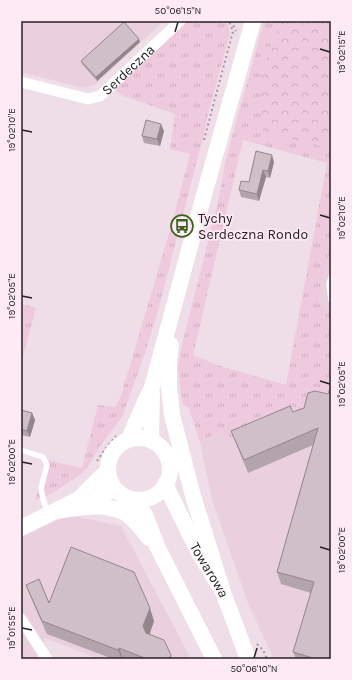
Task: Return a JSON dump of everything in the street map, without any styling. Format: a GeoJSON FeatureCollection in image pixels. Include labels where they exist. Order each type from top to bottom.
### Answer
{"type":"FeatureCollection","features":[{"type":"Feature","properties":{"kind":"street","name":"Serdeczna"},"geometry":{"type":"LineString","coordinates":[[21,82],[88,99],[100,96],[180,21]]}},
{"type":"Feature","properties":{"kind":"street"},"geometry":{"type":"LineString","coordinates":[[151,440],[152,386],[240,61],[253,21]]}},
{"type":"Feature","properties":{"kind":"street"},"geometry":{"type":"LineString","coordinates":[[175,302],[169,361],[169,388],[172,415],[193,496],[223,592]]}},
{"type":"Feature","properties":{"kind":"street"},"geometry":{"type":"LineString","coordinates":[[79,499],[102,466],[108,462],[111,455],[119,445],[152,386]]}},
{"type":"Feature","properties":{"kind":"street"},"geometry":{"type":"LineString","coordinates":[[102,466],[116,490],[121,495],[134,500],[142,500],[155,495],[165,484],[169,476],[170,468],[164,451],[151,440],[144,438],[123,437]]}},
{"type":"Feature","properties":{"kind":"street","name":"Towarowa"},"geometry":{"type":"LineString","coordinates":[[165,484],[198,551],[223,592],[248,659]]}},
{"type":"Feature","properties":{"kind":"street"},"geometry":{"type":"LineString","coordinates":[[21,528],[79,499],[116,490]]}},
{"type":"Feature","properties":{"kind":"street"},"geometry":{"type":"LineString","coordinates":[[134,500],[144,515],[157,546],[214,659]]}},
{"type":"Feature","properties":{"kind":"street"},"geometry":{"type":"LineString","coordinates":[[52,512],[94,507],[112,509],[127,515],[157,546]]}},
{"type":"Feature","properties":{"kind":"street"},"geometry":{"type":"LineString","coordinates":[[21,619],[47,659]]}},
{"type":"Feature","properties":{"kind":"lane"},"geometry":{"type":"LineString","coordinates":[[331,278],[329,284],[331,300]]}},
{"type":"Feature","properties":{"kind":"lane"},"geometry":{"type":"LineString","coordinates":[[21,450],[43,458],[47,465],[41,488],[43,498],[52,512]]}},
{"type":"Feature","properties":{"kind":"path"},"geometry":{"type":"LineString","coordinates":[[204,140],[233,32],[229,21]]}},
{"type":"Feature","properties":{"kind":"path"},"geometry":{"type":"LineString","coordinates":[[102,466],[105,448],[123,437]]}},
{"type":"Feature","properties":{"kind":"shaded area"},"geometry":{"type":"Polygon","coordinates":[[[21,21],[164,21],[95,85],[83,88],[21,72],[21,21]]]}},
{"type":"Feature","properties":{"kind":"shaded area"},"geometry":{"type":"Polygon","coordinates":[[[331,144],[331,659],[274,659],[249,606],[212,500],[200,442],[221,430],[287,385],[331,144]]]}},
{"type":"Feature","properties":{"kind":"shaded area"},"geometry":{"type":"Polygon","coordinates":[[[69,515],[121,526],[191,659],[99,659],[45,638],[36,659],[21,659],[21,537],[69,515]]]}},
{"type":"Feature","properties":{"kind":"green space"},"geometry":{"type":"Polygon","coordinates":[[[186,21],[227,21],[230,33],[157,314],[145,353],[122,417],[100,446],[88,467],[81,474],[51,494],[35,500],[46,460],[82,468],[98,405],[115,407],[121,396],[173,220],[190,154],[170,149],[175,114],[121,95],[114,88],[186,21]]]}},
{"type":"Feature","properties":{"kind":"green space"},"geometry":{"type":"Polygon","coordinates":[[[264,21],[282,21],[271,43],[330,148],[331,144],[331,249],[318,294],[319,303],[323,309],[331,314],[331,407],[308,407],[226,441],[221,430],[200,442],[189,408],[182,404],[178,367],[181,349],[218,202],[226,159],[264,21]],[[243,140],[193,355],[220,366],[286,385],[327,163],[243,140]]]}},
{"type":"Feature","properties":{"kind":"green space"},"geometry":{"type":"Polygon","coordinates":[[[282,21],[331,21],[330,148],[263,133],[261,80],[271,43],[282,21]]]}},
{"type":"Feature","properties":{"kind":"green space"},"geometry":{"type":"Polygon","coordinates":[[[21,304],[36,308],[21,364],[21,304]]]}},
{"type":"Feature","properties":{"kind":"building"},"geometry":{"type":"Polygon","coordinates":[[[124,22],[139,39],[96,77],[81,61],[124,22]]]}},
{"type":"Feature","properties":{"kind":"building"},"geometry":{"type":"Polygon","coordinates":[[[146,120],[161,124],[157,139],[142,136],[146,120]]]}},
{"type":"Feature","properties":{"kind":"building"},"geometry":{"type":"Polygon","coordinates":[[[256,151],[272,155],[268,171],[263,170],[257,194],[239,190],[241,181],[249,182],[256,151]]]}},
{"type":"Feature","properties":{"kind":"building"},"geometry":{"type":"Polygon","coordinates":[[[331,385],[331,659],[316,659],[293,652],[314,582],[277,572],[318,428],[244,460],[231,431],[290,406],[293,412],[304,408],[308,393],[315,391],[328,394],[331,385]]]}},
{"type":"Feature","properties":{"kind":"building"},"geometry":{"type":"Polygon","coordinates":[[[21,410],[32,413],[27,431],[21,429],[21,410]]]}},
{"type":"Feature","properties":{"kind":"building"},"geometry":{"type":"Polygon","coordinates":[[[71,547],[134,572],[150,608],[143,626],[146,633],[164,640],[171,655],[169,659],[147,659],[119,648],[118,650],[42,621],[26,585],[39,579],[49,603],[71,547]]]}},
{"type":"Feature","properties":{"kind":"place","name":"Tychy Serdeczna Rondo"},"geometry":{"type":"Point","coordinates":[182,226]}}]}
